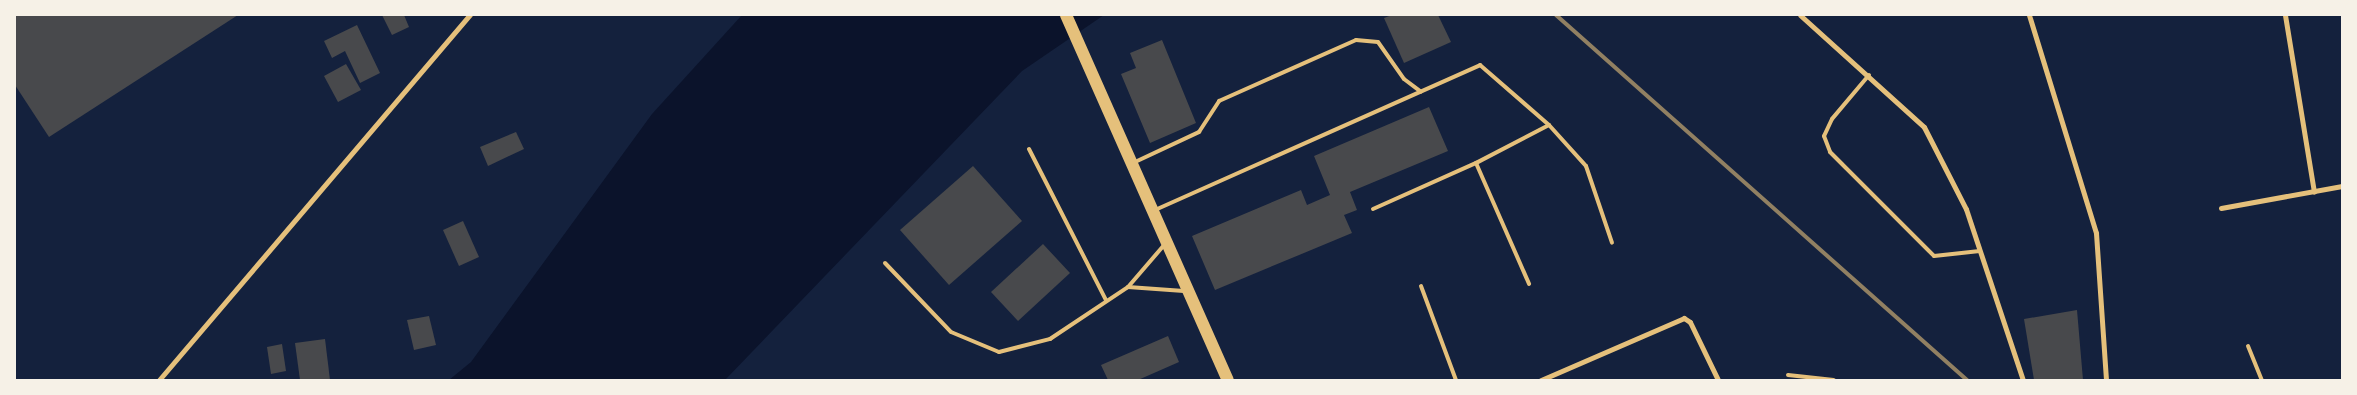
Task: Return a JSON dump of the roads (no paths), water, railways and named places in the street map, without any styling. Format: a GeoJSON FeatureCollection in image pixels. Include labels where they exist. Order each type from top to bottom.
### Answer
{"type":"FeatureCollection","features":[{"type":"Feature","properties":{"kind":"main road"},"geometry":{"type":"LineString","coordinates":[[1066,15],[1104,93],[1228,380]]}},
{"type":"Feature","properties":{"kind":"street"},"geometry":{"type":"LineString","coordinates":[[159,380],[470,15]]}},
{"type":"Feature","properties":{"kind":"street"},"geometry":{"type":"LineString","coordinates":[[1800,15],[1869,75],[1924,127],[1966,209],[2023,380]]}},
{"type":"Feature","properties":{"kind":"street"},"geometry":{"type":"LineString","coordinates":[[2029,15],[2096,233],[2106,380]]}},
{"type":"Feature","properties":{"kind":"street"},"geometry":{"type":"LineString","coordinates":[[2285,15],[2314,192]]}},
{"type":"Feature","properties":{"kind":"street"},"geometry":{"type":"LineString","coordinates":[[2221,208],[2342,186]]}},
{"type":"Feature","properties":{"kind":"street"},"geometry":{"type":"LineString","coordinates":[[1541,380],[1638,336],[1684,318],[1690,322],[1718,380]]}},
{"type":"Feature","properties":{"kind":"lane"},"geometry":{"type":"LineString","coordinates":[[1134,162],[1199,132],[1220,101],[1369,38],[1386,48],[1404,79],[1421,92]]}},
{"type":"Feature","properties":{"kind":"lane"},"geometry":{"type":"LineString","coordinates":[[1155,210],[1480,65],[1549,125],[1586,166],[1612,243]]}},
{"type":"Feature","properties":{"kind":"lane"},"geometry":{"type":"LineString","coordinates":[[1869,75],[1832,119],[1824,136],[1830,152],[1934,256],[1981,251]]}},
{"type":"Feature","properties":{"kind":"lane"},"geometry":{"type":"LineString","coordinates":[[1373,209],[1476,163],[1549,125]]}},
{"type":"Feature","properties":{"kind":"lane"},"geometry":{"type":"LineString","coordinates":[[1029,149],[1106,300]]}},
{"type":"Feature","properties":{"kind":"lane"},"geometry":{"type":"LineString","coordinates":[[1476,163],[1529,284]]}},
{"type":"Feature","properties":{"kind":"lane"},"geometry":{"type":"LineString","coordinates":[[885,263],[951,332],[999,352],[1050,339],[1128,287],[1168,241]]}},
{"type":"Feature","properties":{"kind":"lane"},"geometry":{"type":"LineString","coordinates":[[1421,286],[1456,380]]}},
{"type":"Feature","properties":{"kind":"lane"},"geometry":{"type":"LineString","coordinates":[[1128,287],[1190,292]]}},
{"type":"Feature","properties":{"kind":"lane"},"geometry":{"type":"LineString","coordinates":[[2248,346],[2262,380]]}},
{"type":"Feature","properties":{"kind":"lane"},"geometry":{"type":"LineString","coordinates":[[1788,375],[1834,380]]}},
{"type":"Feature","properties":{"kind":"water"},"geometry":{"type":"Polygon","coordinates":[[[742,15],[1104,15],[1022,71],[725,380],[449,380],[471,362],[652,114],[742,15]]]}},
{"type":"Feature","properties":{"kind":"railway"},"geometry":{"type":"LineString","coordinates":[[1556,15],[1967,380]]}}]}
